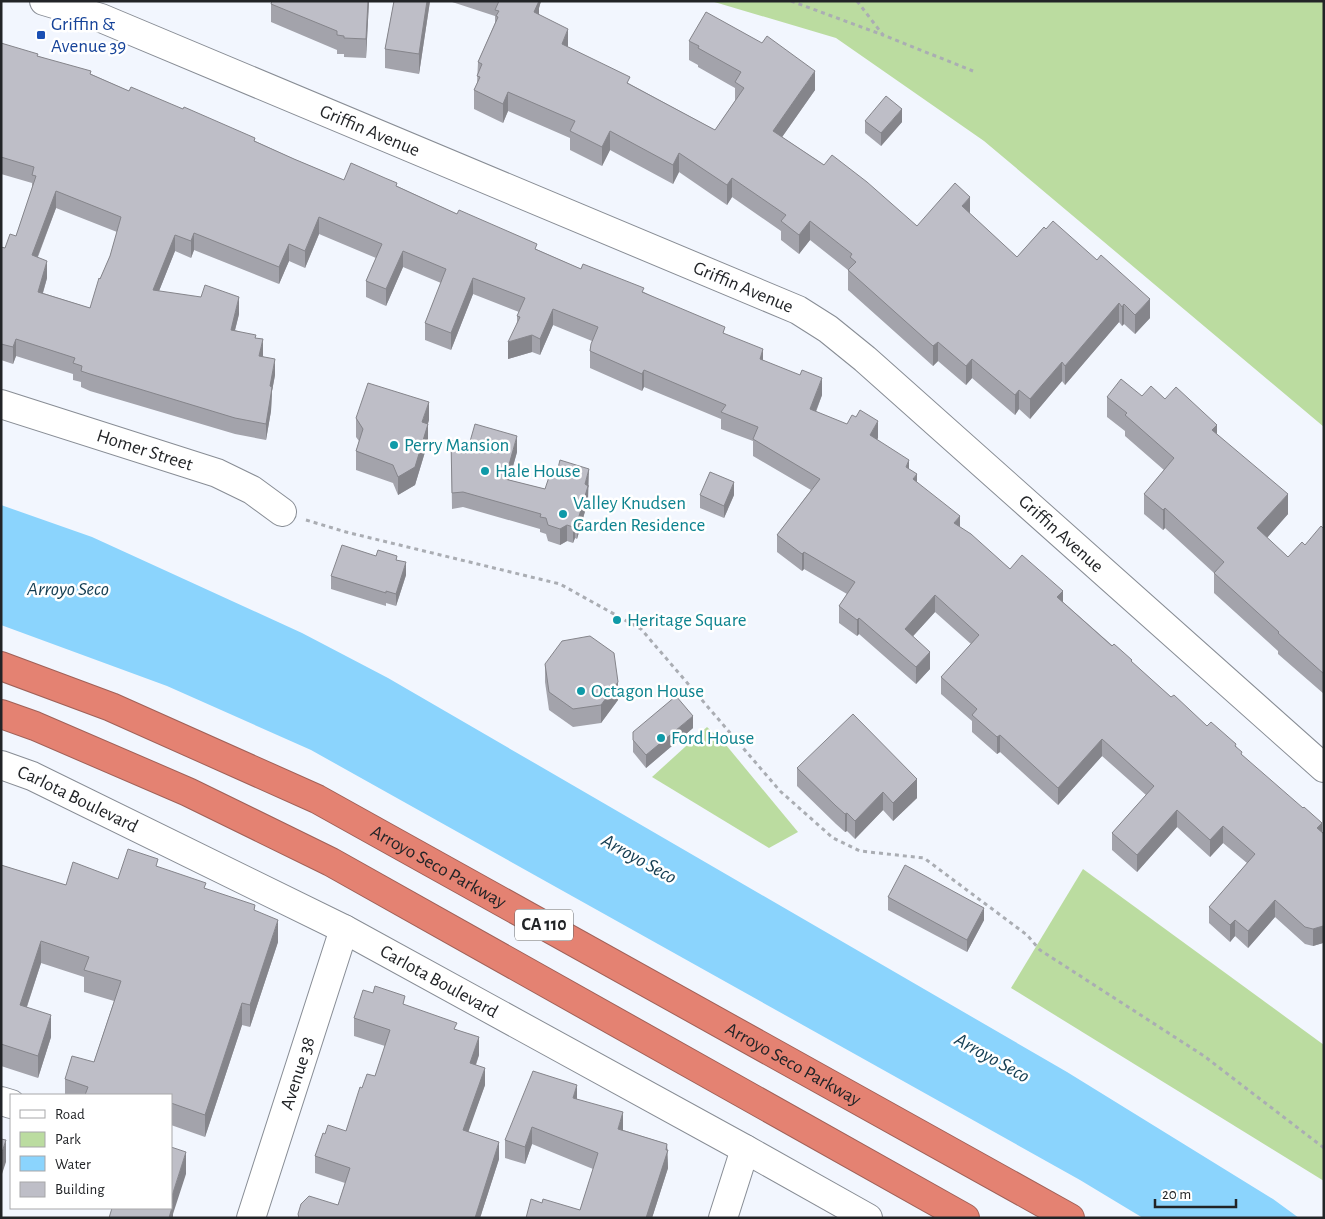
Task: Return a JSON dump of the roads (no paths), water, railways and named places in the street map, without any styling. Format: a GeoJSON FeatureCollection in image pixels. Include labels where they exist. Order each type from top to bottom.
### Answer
{"type":"FeatureCollection","features":[{"type":"Feature","properties":{"kind":"highway","name":"Arroyo Seco Parkway"},"geometry":{"type":"LineString","coordinates":[[1,666],[111,707],[317,799],[1070,1218]]}},
{"type":"Feature","properties":{"kind":"highway","name":"CA 110"},"geometry":{"type":"LineString","coordinates":[[1,714],[35,726],[188,792],[331,862],[965,1218]]}},
{"type":"Feature","properties":{"kind":"street","name":"Griffin Avenue"},"geometry":{"type":"LineString","coordinates":[[44,1],[104,10],[798,310],[828,329],[865,359],[1324,768]]}},
{"type":"Feature","properties":{"kind":"street","name":"Homer Street"},"geometry":{"type":"LineString","coordinates":[[1,404],[217,473],[252,490],[282,512]]}},
{"type":"Feature","properties":{"kind":"street","name":"Carlota Boulevard"},"geometry":{"type":"LineString","coordinates":[[1,765],[32,776],[344,929],[745,1148],[868,1218]]}},
{"type":"Feature","properties":{"kind":"street","name":"Avenue 38"},"geometry":{"type":"LineString","coordinates":[[251,1218],[344,929]]}},
{"type":"Feature","properties":{"kind":"street"},"geometry":{"type":"LineString","coordinates":[[723,1218],[745,1148]]}},
{"type":"Feature","properties":{"kind":"water","name":"Arroyo Seco"},"geometry":{"type":"Polygon","coordinates":[[[1,505],[92,537],[302,633],[388,678],[1067,1072],[1273,1199],[1299,1218],[1143,1218],[1080,1180],[311,750],[167,686],[1,625],[1,505]]]}},
{"type":"Feature","properties":{"kind":"place","name":"Griffin & Avenue 39"},"geometry":{"type":"Point","coordinates":[41,35]}},
{"type":"Feature","properties":{"kind":"place","name":"Perry Mansion"},"geometry":{"type":"Point","coordinates":[394,445]}},
{"type":"Feature","properties":{"kind":"place","name":"Hale House"},"geometry":{"type":"Point","coordinates":[485,471]}},
{"type":"Feature","properties":{"kind":"place","name":"Valley Knudsen Garden Residence"},"geometry":{"type":"Point","coordinates":[563,514]}},
{"type":"Feature","properties":{"kind":"place","name":"Heritage Square"},"geometry":{"type":"Point","coordinates":[617,620]}},
{"type":"Feature","properties":{"kind":"place","name":"Octagon House"},"geometry":{"type":"Point","coordinates":[581,691]}},
{"type":"Feature","properties":{"kind":"place","name":"Ford House"},"geometry":{"type":"Point","coordinates":[661,738]}}]}
